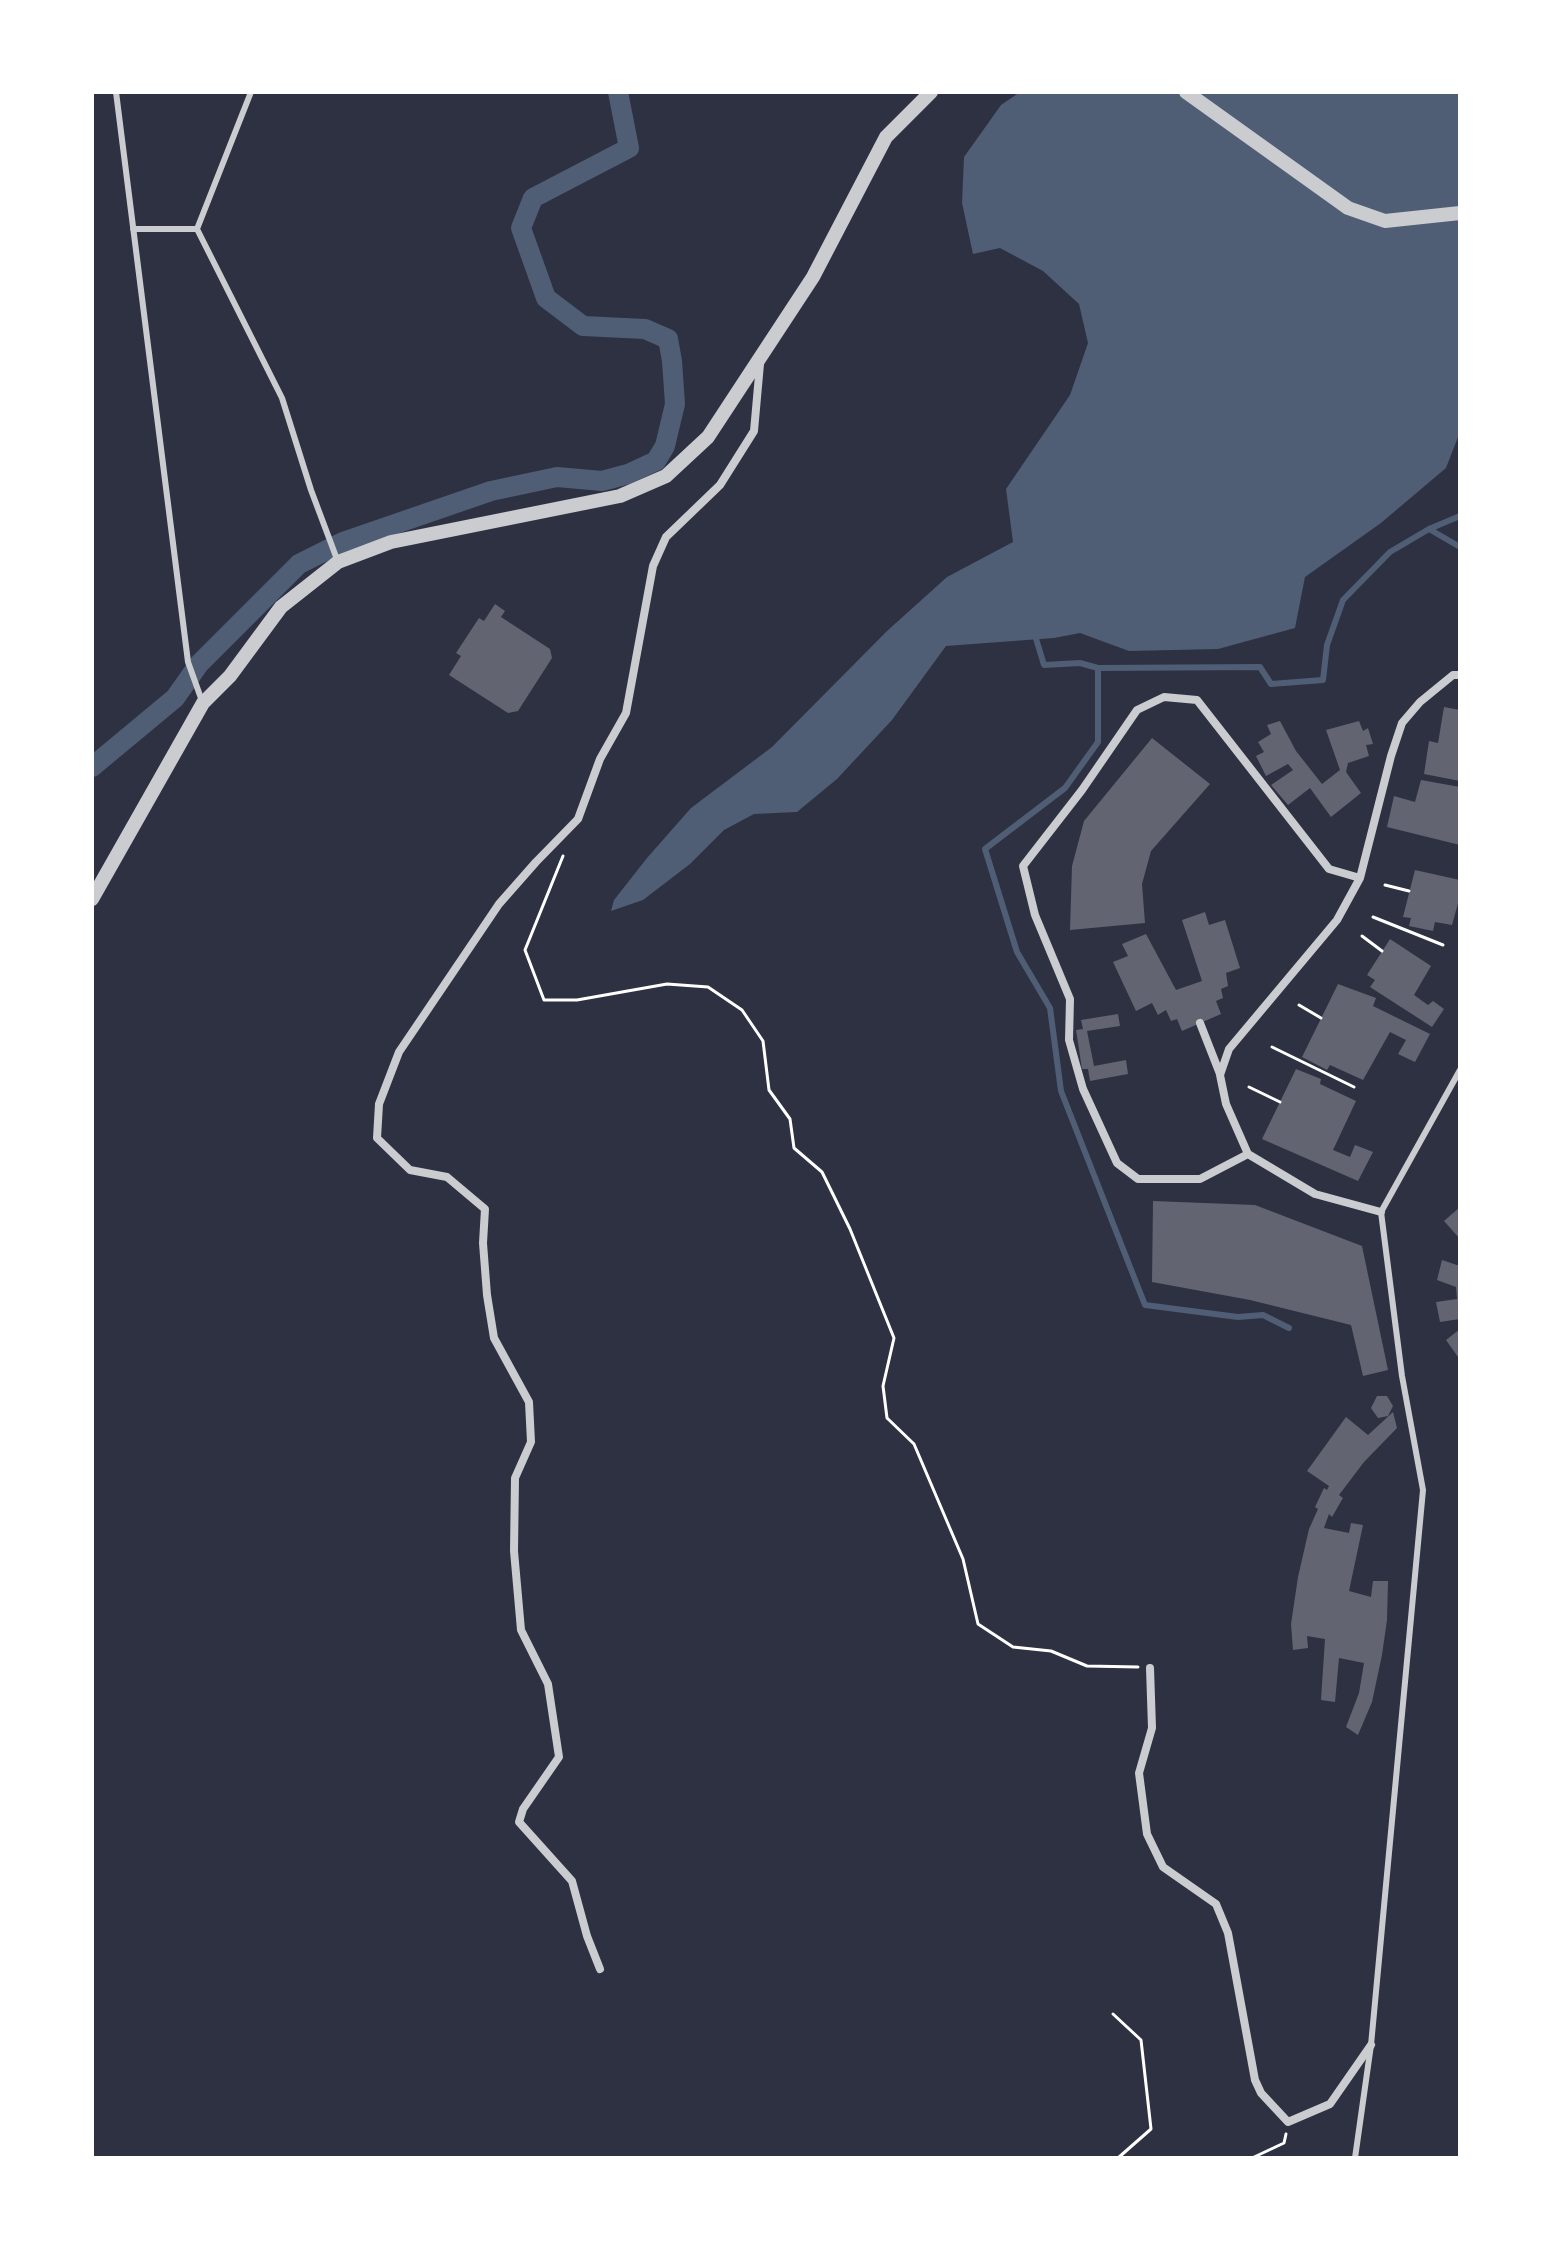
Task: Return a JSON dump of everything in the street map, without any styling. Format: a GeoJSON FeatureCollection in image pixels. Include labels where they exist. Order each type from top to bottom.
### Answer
{"type":"FeatureCollection","features":[{"type":"Feature","properties":{"kind":"street"},"geometry":{"type":"LineString","coordinates":[[92,899],[203,703],[230,676],[281,607],[338,562],[391,542],[620,496],[666,476],[708,437],[813,277],[886,137],[931,92]]}},
{"type":"Feature","properties":{"kind":"street"},"geometry":{"type":"LineString","coordinates":[[1186,92],[1348,208],[1385,221],[1460,213]]}},
{"type":"Feature","properties":{"kind":"street"},"geometry":{"type":"LineString","coordinates":[[600,1969],[572,1881],[519,1822],[523,1809],[559,1757],[548,1684],[521,1630],[514,1551],[515,1478],[531,1442],[529,1402],[494,1338],[483,1243],[485,1209],[447,1177],[410,1170],[388,1149],[377,1138],[379,1104],[399,1052],[499,904],[578,819],[600,759],[626,713],[653,566],[666,537],[720,485],[754,431],[761,359]]}},
{"type":"Feature","properties":{"kind":"street"},"geometry":{"type":"LineString","coordinates":[[1220,1075],[1229,1049],[1337,920],[1360,878],[1402,723],[1420,702],[1453,675],[1460,675]]}},
{"type":"Feature","properties":{"kind":"street"},"geometry":{"type":"LineString","coordinates":[[1248,1154],[1200,1179],[1138,1179],[1117,1163],[1083,1089],[1069,1040],[1070,999],[1035,915],[1023,866],[1082,790],[1137,710],[1164,697],[1197,700],[1329,869],[1360,878]]}},
{"type":"Feature","properties":{"kind":"street"},"geometry":{"type":"LineString","coordinates":[[1200,1023],[1220,1075],[1226,1104],[1248,1154],[1315,1194],[1381,1212]]}},
{"type":"Feature","properties":{"kind":"street"},"geometry":{"type":"LineString","coordinates":[[1150,1668],[1152,1728],[1139,1773],[1147,1834],[1163,1867],[1216,1904],[1228,1933],[1255,2080],[1261,2093],[1288,2122],[1330,2104],[1371,2045]]}},
{"type":"Feature","properties":{"kind":"lane"},"geometry":{"type":"LineString","coordinates":[[116,92],[188,662],[203,703]]}},
{"type":"Feature","properties":{"kind":"lane"},"geometry":{"type":"LineString","coordinates":[[251,92],[197,229],[282,398],[338,562]]}},
{"type":"Feature","properties":{"kind":"lane"},"geometry":{"type":"LineString","coordinates":[[133,229],[197,229]]}},
{"type":"Feature","properties":{"kind":"lane"},"geometry":{"type":"LineString","coordinates":[[1355,2158],[1371,2045],[1423,1490],[1402,1376],[1381,1212],[1460,1070]]}},
{"type":"Feature","properties":{"kind":"path"},"geometry":{"type":"LineString","coordinates":[[566,848],[525,950],[544,1000],[577,1000],[667,984],[708,987],[742,1010],[763,1041],[769,1090],[790,1119],[794,1148],[822,1172],[850,1229],[894,1338],[883,1386],[887,1418],[914,1444],[963,1559],[978,1624],[1013,1647],[1051,1651],[1087,1666],[1150,1668]]}},
{"type":"Feature","properties":{"kind":"path"},"geometry":{"type":"LineString","coordinates":[[1385,885],[1409,891]]}},
{"type":"Feature","properties":{"kind":"path"},"geometry":{"type":"LineString","coordinates":[[1373,917],[1443,945]]}},
{"type":"Feature","properties":{"kind":"path"},"geometry":{"type":"LineString","coordinates":[[1362,936],[1382,951]]}},
{"type":"Feature","properties":{"kind":"path"},"geometry":{"type":"LineString","coordinates":[[1299,1005],[1321,1018]]}},
{"type":"Feature","properties":{"kind":"path"},"geometry":{"type":"LineString","coordinates":[[1272,1047],[1354,1087]]}},
{"type":"Feature","properties":{"kind":"path"},"geometry":{"type":"LineString","coordinates":[[1249,1087],[1280,1102]]}},
{"type":"Feature","properties":{"kind":"path"},"geometry":{"type":"LineString","coordinates":[[1113,2014],[1141,2040],[1151,2129],[1118,2158]]}},
{"type":"Feature","properties":{"kind":"path"},"geometry":{"type":"LineString","coordinates":[[1252,2158],[1284,2143],[1288,2122]]}},
{"type":"Feature","properties":{"kind":"water"},"geometry":{"type":"Polygon","coordinates":[[[1020,92],[1460,92],[1460,432],[1446,468],[1381,523],[1305,577],[1295,628],[1218,649],[1129,651],[1080,633],[1054,638],[946,646],[892,720],[837,779],[797,812],[754,814],[724,830],[690,864],[643,900],[611,911],[614,900],[691,808],[772,747],[887,631],[947,577],[1013,542],[1006,489],[1070,395],[1088,343],[1079,304],[1043,271],[1000,248],[973,254],[962,203],[964,157],[1001,105],[1020,92]]]}},
{"type":"Feature","properties":{"kind":"building"},"geometry":{"type":"Polygon","coordinates":[[[495,604],[505,611],[501,617],[550,649],[552,658],[518,711],[508,713],[449,675],[461,656],[456,653],[479,618],[484,621],[495,604]]]}},
{"type":"Feature","properties":{"kind":"building"},"geometry":{"type":"Polygon","coordinates":[[[1444,707],[1460,710],[1460,781],[1424,774],[1429,741],[1438,743],[1444,707]]]}},
{"type":"Feature","properties":{"kind":"building"},"geometry":{"type":"Polygon","coordinates":[[[1280,721],[1296,751],[1322,784],[1340,770],[1326,730],[1359,721],[1363,731],[1368,728],[1373,744],[1366,745],[1369,756],[1348,763],[1346,772],[1361,793],[1331,817],[1310,788],[1288,805],[1271,785],[1293,770],[1288,764],[1266,776],[1256,756],[1264,752],[1258,742],[1271,734],[1267,725],[1280,721]]]}},
{"type":"Feature","properties":{"kind":"building"},"geometry":{"type":"Polygon","coordinates":[[[1152,738],[1210,784],[1151,851],[1142,884],[1145,923],[1070,930],[1072,866],[1084,821],[1152,738]]]}},
{"type":"Feature","properties":{"kind":"building"},"geometry":{"type":"Polygon","coordinates":[[[1421,780],[1460,787],[1460,845],[1387,827],[1394,796],[1415,802],[1421,780]]]}},
{"type":"Feature","properties":{"kind":"building"},"geometry":{"type":"Polygon","coordinates":[[[1415,870],[1460,880],[1460,896],[1452,925],[1435,922],[1433,931],[1409,926],[1411,918],[1403,917],[1415,870]]]}},
{"type":"Feature","properties":{"kind":"building"},"geometry":{"type":"Polygon","coordinates":[[[1205,912],[1209,925],[1225,920],[1240,968],[1226,973],[1228,986],[1221,989],[1223,998],[1216,1001],[1221,1014],[1182,1031],[1177,1019],[1171,1021],[1166,1010],[1158,1015],[1152,1003],[1136,1011],[1113,962],[1128,956],[1122,944],[1146,934],[1176,990],[1202,981],[1182,920],[1205,912]]]}},
{"type":"Feature","properties":{"kind":"building"},"geometry":{"type":"Polygon","coordinates":[[[1390,939],[1431,966],[1414,995],[1428,1005],[1433,1001],[1444,1009],[1432,1027],[1370,987],[1375,980],[1367,975],[1390,939]]]}},
{"type":"Feature","properties":{"kind":"building"},"geometry":{"type":"Polygon","coordinates":[[[1338,984],[1376,998],[1373,1006],[1430,1034],[1415,1062],[1398,1054],[1406,1040],[1390,1032],[1363,1080],[1330,1065],[1327,1070],[1302,1057],[1338,984]]]}},
{"type":"Feature","properties":{"kind":"building"},"geometry":{"type":"Polygon","coordinates":[[[1118,1014],[1120,1026],[1087,1031],[1094,1066],[1126,1060],[1128,1074],[1090,1081],[1088,1069],[1082,1069],[1076,1030],[1083,1029],[1081,1020],[1118,1014]]]}},
{"type":"Feature","properties":{"kind":"building"},"geometry":{"type":"Polygon","coordinates":[[[1296,1069],[1321,1079],[1320,1084],[1356,1101],[1333,1150],[1350,1157],[1355,1145],[1373,1152],[1358,1181],[1262,1139],[1296,1069]]]}},
{"type":"Feature","properties":{"kind":"building"},"geometry":{"type":"Polygon","coordinates":[[[1153,1201],[1255,1205],[1362,1246],[1388,1370],[1363,1376],[1351,1325],[1250,1300],[1152,1282],[1153,1201]]]}},
{"type":"Feature","properties":{"kind":"building"},"geometry":{"type":"Polygon","coordinates":[[[1460,1207],[1460,1239],[1444,1221],[1460,1207]]]}},
{"type":"Feature","properties":{"kind":"building"},"geometry":{"type":"Polygon","coordinates":[[[1442,1260],[1460,1266],[1460,1319],[1440,1322],[1436,1302],[1457,1299],[1456,1287],[1437,1280],[1442,1260]]]}},
{"type":"Feature","properties":{"kind":"building"},"geometry":{"type":"Polygon","coordinates":[[[1460,1329],[1460,1355],[1458,1357],[1446,1340],[1460,1329]]]}},
{"type":"Feature","properties":{"kind":"building"},"geometry":{"type":"Polygon","coordinates":[[[1377,1396],[1387,1396],[1393,1406],[1388,1416],[1378,1418],[1371,1408],[1377,1396]]]}},
{"type":"Feature","properties":{"kind":"building"},"geometry":{"type":"Polygon","coordinates":[[[1393,1412],[1397,1428],[1364,1462],[1339,1495],[1343,1498],[1332,1517],[1329,1514],[1324,1528],[1349,1533],[1351,1523],[1363,1525],[1349,1591],[1371,1597],[1373,1581],[1388,1581],[1382,1655],[1372,1702],[1358,1735],[1346,1727],[1359,1693],[1364,1663],[1339,1658],[1335,1702],[1321,1700],[1325,1639],[1307,1636],[1308,1648],[1293,1650],[1291,1624],[1298,1577],[1309,1529],[1318,1509],[1315,1507],[1324,1488],[1327,1490],[1329,1486],[1307,1471],[1346,1417],[1368,1435],[1393,1412]]]}},
{"type":"Feature","properties":{"kind":"waterway"},"geometry":{"type":"LineString","coordinates":[[92,767],[175,698],[199,664],[299,564],[343,542],[491,491],[557,477],[602,481],[628,474],[656,461],[665,446],[675,404],[668,339],[645,329],[583,326],[546,298],[521,228],[533,198],[629,148],[618,92]]}},
{"type":"Feature","properties":{"kind":"waterway"},"geometry":{"type":"LineString","coordinates":[[1034,632],[1044,665],[1080,663],[1098,668],[1260,667],[1271,684],[1323,680],[1327,645],[1343,600],[1390,552],[1429,529],[1460,516]]}},
{"type":"Feature","properties":{"kind":"waterway"},"geometry":{"type":"LineString","coordinates":[[1429,529],[1460,547]]}},
{"type":"Feature","properties":{"kind":"waterway"},"geometry":{"type":"LineString","coordinates":[[1098,668],[1098,742],[1065,788],[985,849],[1017,952],[1050,1008],[1061,1091],[1145,1305],[1238,1317],[1263,1315],[1289,1328]]}}]}
